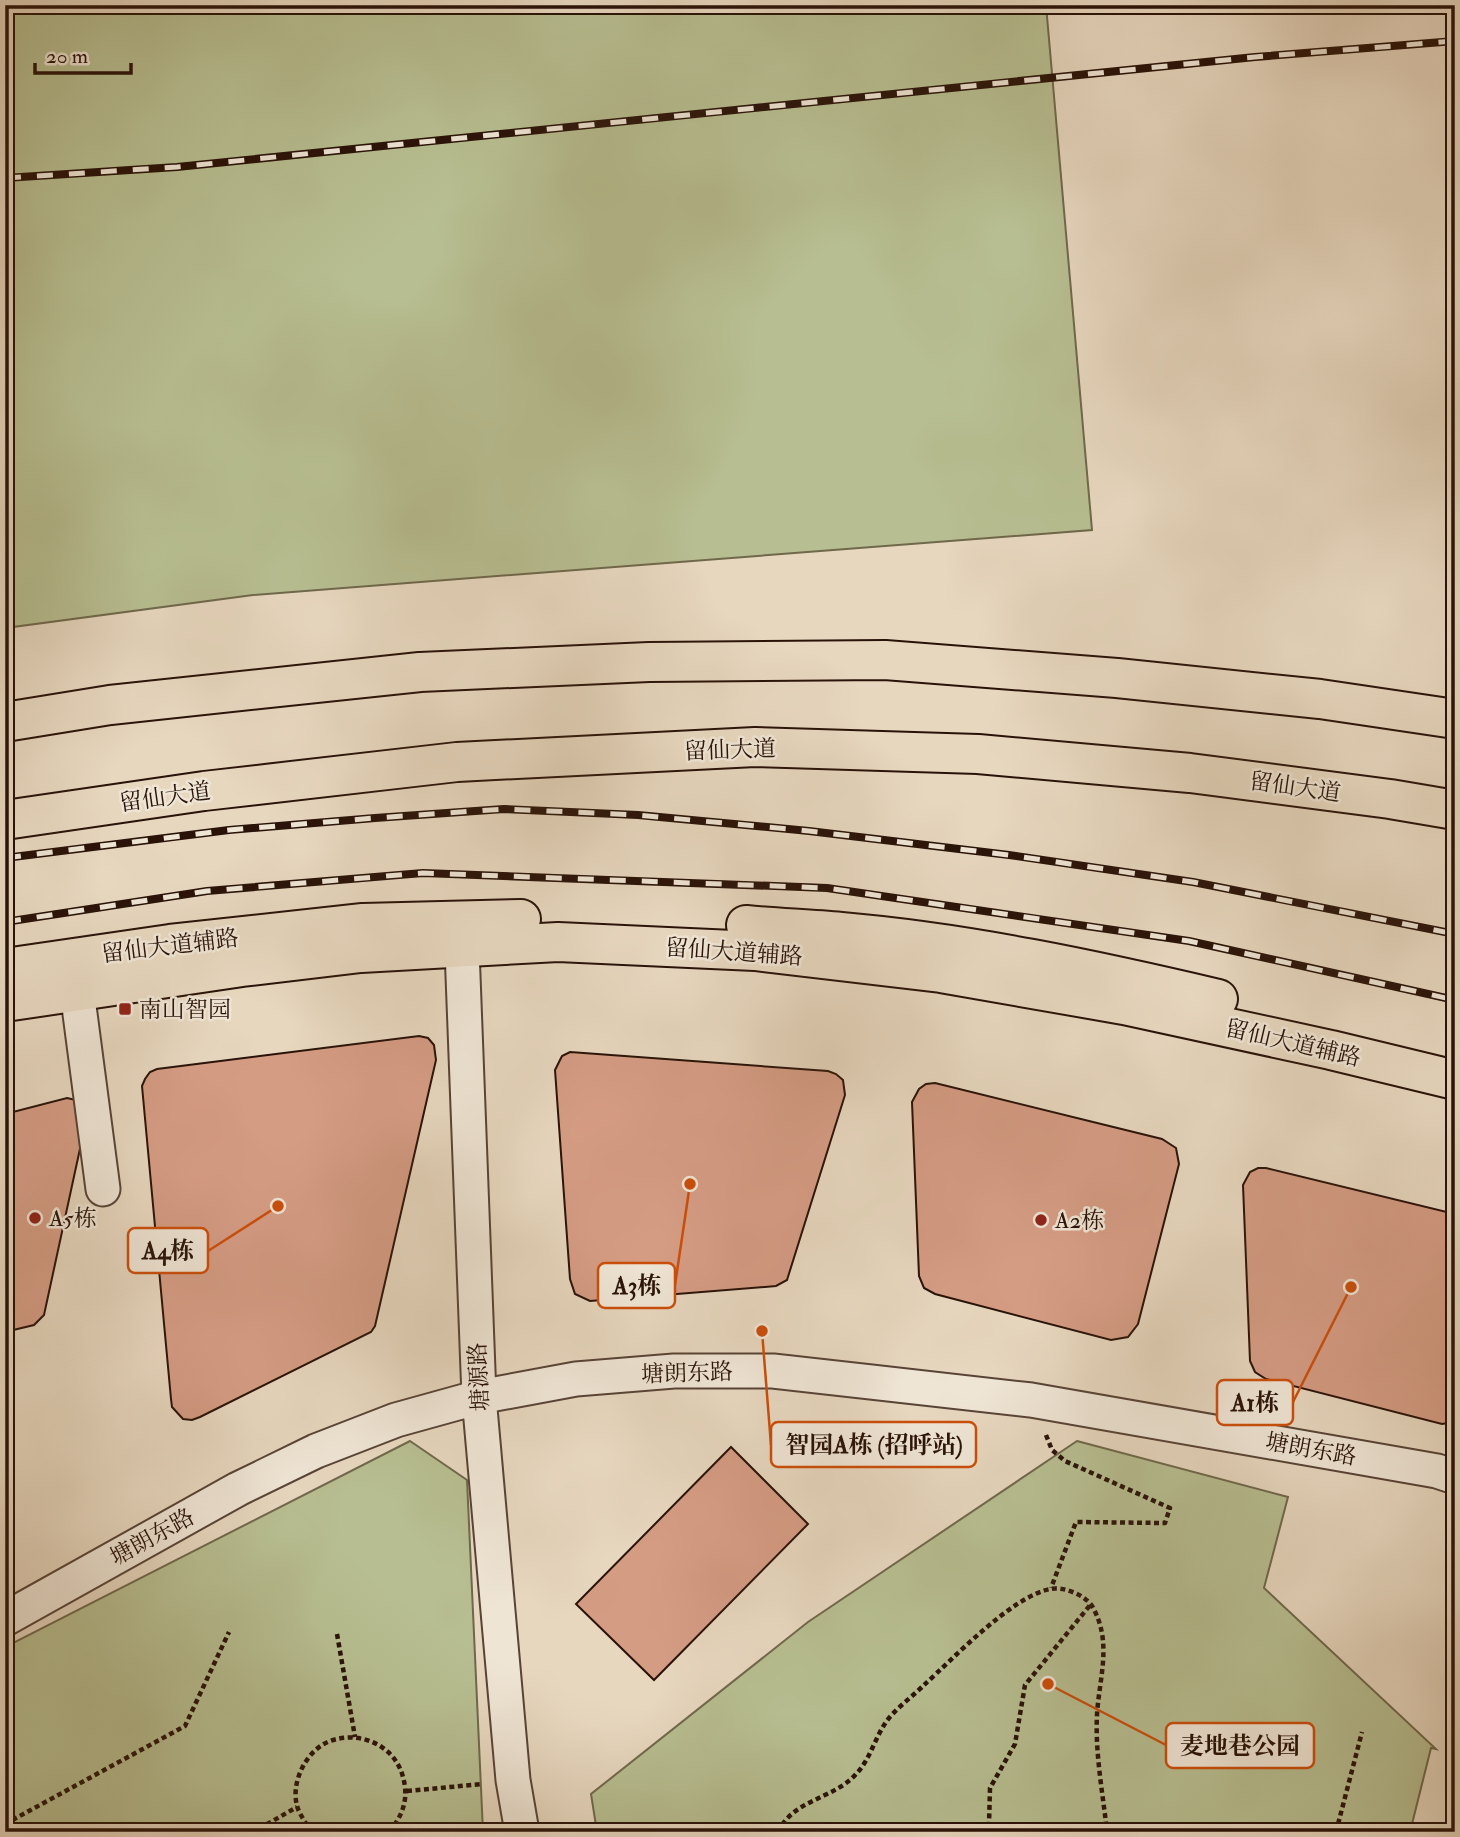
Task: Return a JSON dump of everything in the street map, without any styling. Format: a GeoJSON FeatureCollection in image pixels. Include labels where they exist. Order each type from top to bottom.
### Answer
{"type":"FeatureCollection","features":[{"type":"Feature","properties":{"kind":"main road"},"geometry":{"type":"LineString","coordinates":[[5,722],[110,705],[420,672],[649,662],[885,660],[1117,678],[1320,699],[1455,719]]}},
{"type":"Feature","properties":{"kind":"main road","name":"留仙大道"},"geometry":{"type":"LineString","coordinates":[[5,820],[204,791],[457,762],[755,747],[978,754],[1176,772],[1390,799],[1455,810]]}},
{"type":"Feature","properties":{"kind":"main road","name":"留仙大道辅路"},"geometry":{"type":"LineString","coordinates":[[5,1002],[334,956],[558,918],[699,922],[843,932],[975,950],[1129,978],[1455,1056]]}},
{"type":"Feature","properties":{"kind":"main road","name":"留仙大道辅路"},"geometry":{"type":"LineString","coordinates":[[5,968],[170,944],[363,923],[558,942],[755,951],[940,973],[1124,1005],[1455,1080]]}},
{"type":"Feature","properties":{"kind":"street","name":"塘源路"},"geometry":{"type":"LineString","coordinates":[[462,934],[479,1397],[513,1780],[522,1832]]}},
{"type":"Feature","properties":{"kind":"street"},"geometry":{"type":"LineString","coordinates":[[77,991],[103,1189]]}},
{"type":"Feature","properties":{"kind":"street","name":"塘朗东路"},"geometry":{"type":"LineString","coordinates":[[5,1619],[238,1489],[316,1451],[396,1420],[479,1397],[576,1379],[674,1370],[773,1371],[1031,1400],[1437,1471],[1455,1477]]}},
{"type":"Feature","properties":{"kind":"path"},"geometry":{"type":"LineString","coordinates":[[1031,1400],[1052,1450],[1065,1461],[1170,1508],[1165,1524],[1076,1522],[1051,1588]]}},
{"type":"Feature","properties":{"kind":"path"},"geometry":{"type":"LineString","coordinates":[[778,1832],[781,1825],[800,1807],[843,1787],[859,1772],[887,1721],[990,1624],[1022,1602],[1051,1588],[1072,1591],[1091,1604],[1102,1630],[1105,1646],[1097,1716],[1107,1832]]}},
{"type":"Feature","properties":{"kind":"path"},"geometry":{"type":"LineString","coordinates":[[981,1832],[989,1824],[990,1788],[1015,1744],[1025,1685],[1091,1604]]}},
{"type":"Feature","properties":{"kind":"path"},"geometry":{"type":"LineString","coordinates":[[5,1826],[184,1726],[229,1632]]}},
{"type":"Feature","properties":{"kind":"path"},"geometry":{"type":"LineString","coordinates":[[337,1634],[355,1737]]}},
{"type":"Feature","properties":{"kind":"path"},"geometry":{"type":"LineString","coordinates":[[1336,1832],[1362,1731]]}},
{"type":"Feature","properties":{"kind":"path"},"geometry":{"type":"LineString","coordinates":[[313,1832],[298,1807],[297,1781],[308,1757],[329,1741],[355,1737],[381,1745],[400,1765],[407,1791],[402,1817],[389,1832]]}},
{"type":"Feature","properties":{"kind":"path"},"geometry":{"type":"LineString","coordinates":[[407,1791],[458,1787]]}},
{"type":"Feature","properties":{"kind":"path"},"geometry":{"type":"LineString","coordinates":[[5,1826],[255,1831],[298,1807]]}},
{"type":"Feature","properties":{"kind":"green space"},"geometry":{"type":"Polygon","coordinates":[[[5,5],[1046,5],[1092,530],[253,595],[5,628],[5,5]]]}},
{"type":"Feature","properties":{"kind":"green space"},"geometry":{"type":"Polygon","coordinates":[[[410,1441],[467,1480],[483,1832],[5,1832],[5,1647],[410,1441]]]}},
{"type":"Feature","properties":{"kind":"green space"},"geometry":{"type":"Polygon","coordinates":[[[1077,1441],[1288,1497],[1264,1588],[1436,1749],[1431,1748],[1410,1832],[597,1832],[591,1794],[808,1622],[1077,1441]]]}},
{"type":"Feature","properties":{"kind":"building"},"geometry":{"type":"Polygon","coordinates":[[[419,1036],[428,1038],[434,1045],[436,1060],[375,1326],[371,1332],[200,1417],[183,1419],[172,1407],[171,1399],[142,1086],[145,1079],[150,1072],[157,1069],[419,1036]]]}},
{"type":"Feature","properties":{"kind":"building"},"geometry":{"type":"Polygon","coordinates":[[[570,1052],[828,1071],[843,1080],[845,1095],[787,1280],[776,1286],[590,1301],[575,1294],[570,1279],[555,1070],[562,1056],[570,1052]]]}},
{"type":"Feature","properties":{"kind":"building","name":"A2栋"},"geometry":{"type":"Polygon","coordinates":[[[935,1083],[1162,1139],[1176,1148],[1179,1164],[1138,1324],[1128,1337],[1111,1340],[935,1294],[924,1288],[919,1276],[912,1102],[919,1089],[926,1084],[935,1083]]]}},
{"type":"Feature","properties":{"kind":"building","name":"A5栋"},"geometry":{"type":"Polygon","coordinates":[[[67,1098],[76,1100],[86,1121],[44,1315],[34,1325],[5,1332],[5,1114],[67,1098]]]}},
{"type":"Feature","properties":{"kind":"building"},"geometry":{"type":"Polygon","coordinates":[[[1258,1168],[1455,1214],[1455,1422],[1442,1424],[1266,1379],[1255,1372],[1250,1361],[1243,1185],[1250,1172],[1258,1168]]]}},
{"type":"Feature","properties":{"kind":"building"},"geometry":{"type":"Polygon","coordinates":[[[731,1447],[808,1524],[654,1680],[576,1604],[731,1447]]]}},
{"type":"Feature","properties":{"kind":"railway"},"geometry":{"type":"LineString","coordinates":[[5,178],[177,167],[1255,57],[1455,41]]}},
{"type":"Feature","properties":{"kind":"railway"},"geometry":{"type":"LineString","coordinates":[[5,858],[229,830],[504,809],[638,815],[809,831],[1009,855],[1193,882],[1455,934]]}},
{"type":"Feature","properties":{"kind":"railway"},"geometry":{"type":"LineString","coordinates":[[5,922],[207,891],[423,873],[827,888],[1189,941],[1455,1000]]}},
{"type":"Feature","properties":{"kind":"place","name":"南山智园"},"geometry":{"type":"Point","coordinates":[125,1009]}},
{"type":"Feature","properties":{"kind":"place","name":"A3栋"},"geometry":{"type":"Point","coordinates":[690,1184]}},
{"type":"Feature","properties":{"kind":"place","name":"A4栋"},"geometry":{"type":"Point","coordinates":[278,1206]}},
{"type":"Feature","properties":{"kind":"place","name":"A5栋"},"geometry":{"type":"Point","coordinates":[35,1218]}},
{"type":"Feature","properties":{"kind":"place","name":"A2栋"},"geometry":{"type":"Point","coordinates":[1041,1220]}},
{"type":"Feature","properties":{"kind":"place","name":"A1栋"},"geometry":{"type":"Point","coordinates":[1351,1287]}},
{"type":"Feature","properties":{"kind":"place","name":"智园A栋 (招呼站)"},"geometry":{"type":"Point","coordinates":[762,1331]}},
{"type":"Feature","properties":{"kind":"place","name":"麦地巷公园"},"geometry":{"type":"Point","coordinates":[1048,1684]}}]}
